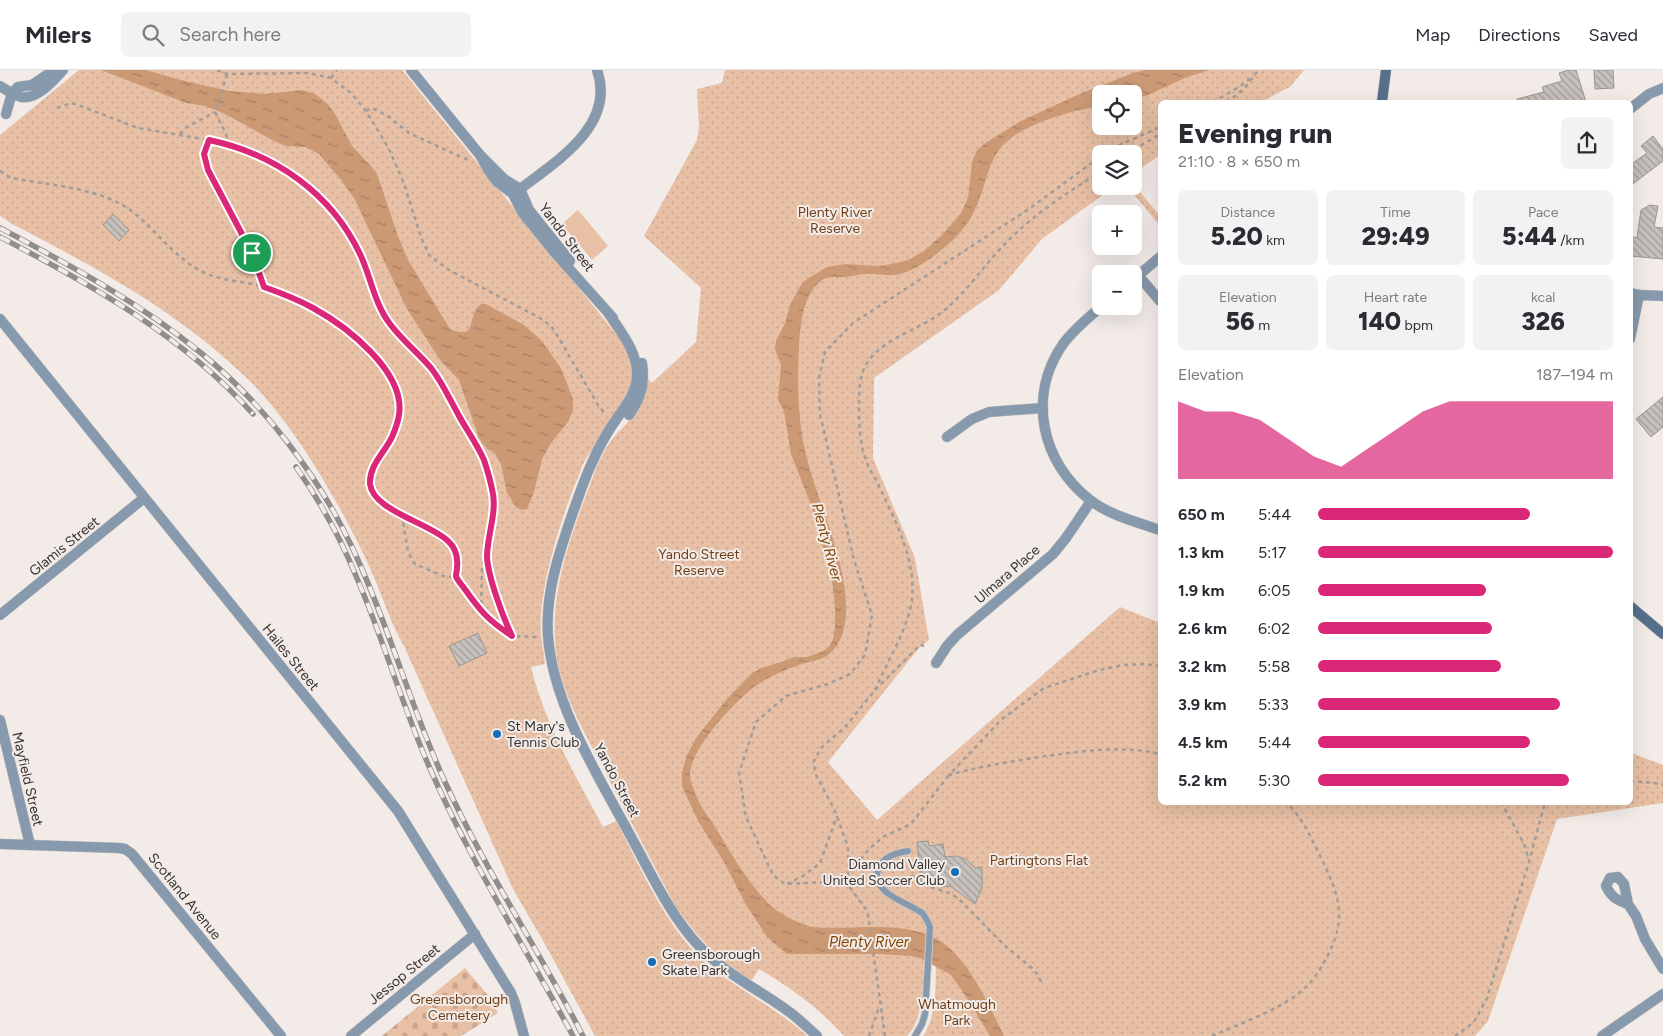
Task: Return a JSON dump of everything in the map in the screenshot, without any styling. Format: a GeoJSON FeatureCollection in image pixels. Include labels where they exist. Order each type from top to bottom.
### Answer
{"type":"FeatureCollection","features":[{"type":"Feature","properties":{"kind":"street"},"geometry":{"type":"LineString","coordinates":[[0,86],[16,92],[32,85],[54,70]]}},
{"type":"Feature","properties":{"kind":"street"},"geometry":{"type":"LineString","coordinates":[[0,80],[22,97],[30,96],[39,92],[63,70]]}},
{"type":"Feature","properties":{"kind":"street"},"geometry":{"type":"LineString","coordinates":[[411,70],[480,155],[517,192],[572,148],[587,132],[593,121],[600,99],[597,70]]}},
{"type":"Feature","properties":{"kind":"street"},"geometry":{"type":"LineString","coordinates":[[1382,100],[1386,70]]}},
{"type":"Feature","properties":{"kind":"street"},"geometry":{"type":"LineString","coordinates":[[1633,107],[1649,94],[1663,88]]}},
{"type":"Feature","properties":{"kind":"street"},"geometry":{"type":"LineString","coordinates":[[3,116],[14,108],[16,92]]}},
{"type":"Feature","properties":{"kind":"street","name":"Yando Street"},"geometry":{"type":"LineString","coordinates":[[517,192],[609,314],[626,340],[637,365],[636,387],[632,397],[613,424],[591,464],[553,574],[549,597],[548,636],[557,688],[601,780],[676,918],[712,959],[748,987],[790,1012],[816,1036]]}},
{"type":"Feature","properties":{"kind":"street"},"geometry":{"type":"LineString","coordinates":[[1142,272],[1158,259]]}},
{"type":"Feature","properties":{"kind":"street"},"geometry":{"type":"LineString","coordinates":[[1142,283],[1158,299]]}},
{"type":"Feature","properties":{"kind":"street"},"geometry":{"type":"LineString","coordinates":[[1634,294],[1663,296]]}},
{"type":"Feature","properties":{"kind":"street","name":"Yando Street"},"geometry":{"type":"LineString","coordinates":[[602,446],[638,402],[644,376],[641,357],[636,345],[629,334],[609,314]]}},
{"type":"Feature","properties":{"kind":"street"},"geometry":{"type":"LineString","coordinates":[[1092,315],[1073,332],[1055,357],[1048,374],[1043,408],[1048,441],[1055,460],[1075,487],[1091,501],[1112,512],[1158,529]]}},
{"type":"Feature","properties":{"kind":"street","name":"Hailes Street"},"geometry":{"type":"LineString","coordinates":[[0,319],[398,811],[511,993],[516,1003],[524,1036]]}},
{"type":"Feature","properties":{"kind":"street"},"geometry":{"type":"LineString","coordinates":[[947,437],[972,419],[989,412],[1043,408]]}},
{"type":"Feature","properties":{"kind":"street","name":"Glamis Street"},"geometry":{"type":"LineString","coordinates":[[0,615],[144,498]]}},
{"type":"Feature","properties":{"kind":"street","name":"Ulmara Place"},"geometry":{"type":"LineString","coordinates":[[936,663],[957,635],[1053,554],[1091,501]]}},
{"type":"Feature","properties":{"kind":"street"},"geometry":{"type":"LineString","coordinates":[[1633,611],[1663,634]]}},
{"type":"Feature","properties":{"kind":"street","name":"Mayfield Street"},"geometry":{"type":"LineString","coordinates":[[0,720],[30,845]]}},
{"type":"Feature","properties":{"kind":"street","name":"Scotland Avenue"},"geometry":{"type":"LineString","coordinates":[[0,844],[125,849],[132,854],[281,1036]]}},
{"type":"Feature","properties":{"kind":"street"},"geometry":{"type":"LineString","coordinates":[[1628,904],[1663,969]]}},
{"type":"Feature","properties":{"kind":"street","name":"Jessop Street"},"geometry":{"type":"LineString","coordinates":[[351,1036],[475,934]]}},
{"type":"Feature","properties":{"kind":"street"},"geometry":{"type":"LineString","coordinates":[[1602,1036],[1663,994]]}},
{"type":"Feature","properties":{"kind":"lane"},"geometry":{"type":"LineString","coordinates":[[908,852],[898,853],[884,860],[877,870],[877,876],[879,884],[884,890],[902,904],[922,913],[930,927],[925,1014],[915,1036]]}},
{"type":"Feature","properties":{"kind":"path"},"geometry":{"type":"LineString","coordinates":[[217,70],[227,74],[300,72],[331,78],[350,93],[366,111],[388,147],[403,181],[418,228],[429,254],[447,269],[540,318],[551,326],[558,334],[598,405],[613,424]]}},
{"type":"Feature","properties":{"kind":"path"},"geometry":{"type":"LineString","coordinates":[[331,78],[337,70]]}},
{"type":"Feature","properties":{"kind":"path"},"geometry":{"type":"LineString","coordinates":[[1229,100],[1241,92],[1258,70]]}},
{"type":"Feature","properties":{"kind":"path"},"geometry":{"type":"LineString","coordinates":[[227,74],[215,112],[226,134],[228,144]]}},
{"type":"Feature","properties":{"kind":"path"},"geometry":{"type":"LineString","coordinates":[[1216,100],[1254,76]]}},
{"type":"Feature","properties":{"kind":"path"},"geometry":{"type":"LineString","coordinates":[[57,108],[71,103],[138,128],[228,144],[271,162],[304,183],[336,214],[350,234],[361,256],[375,297],[388,322],[439,379],[483,459],[493,492],[493,509],[487,556],[489,570],[512,636]]}},
{"type":"Feature","properties":{"kind":"path"},"geometry":{"type":"LineString","coordinates":[[366,111],[372,108],[388,116],[409,133],[466,160],[472,161],[480,155]]}},
{"type":"Feature","properties":{"kind":"path"},"geometry":{"type":"LineString","coordinates":[[180,134],[185,128],[215,112]]}},
{"type":"Feature","properties":{"kind":"path"},"geometry":{"type":"LineString","coordinates":[[1120,145],[1158,128]]}},
{"type":"Feature","properties":{"kind":"path"},"geometry":{"type":"LineString","coordinates":[[1142,145],[1158,135]]}},
{"type":"Feature","properties":{"kind":"path"},"geometry":{"type":"LineString","coordinates":[[209,140],[204,154],[208,170],[252,253],[264,287]]}},
{"type":"Feature","properties":{"kind":"path"},"geometry":{"type":"LineString","coordinates":[[848,881],[785,884],[773,875],[746,817],[739,773],[756,722],[786,696],[828,684],[850,674],[866,655],[872,615],[854,560],[820,414],[819,378],[826,352],[853,323],[1029,209],[1092,163]]}},
{"type":"Feature","properties":{"kind":"path"},"geometry":{"type":"LineString","coordinates":[[0,171],[11,178],[91,192],[121,204],[135,213],[170,248],[200,270],[212,275],[285,294],[314,309],[362,343],[387,371],[400,405],[392,438],[372,468],[370,485],[373,491],[386,506],[448,540],[457,555],[456,577],[481,612],[494,624],[512,636],[548,636]]}},
{"type":"Feature","properties":{"kind":"path"},"geometry":{"type":"LineString","coordinates":[[875,690],[907,620],[911,605],[912,584],[902,538],[864,455],[859,398],[863,371],[873,356],[885,346],[943,312],[1026,224],[1092,176]]}},
{"type":"Feature","properties":{"kind":"path"},"geometry":{"type":"LineString","coordinates":[[402,515],[408,552],[415,564],[443,576],[456,577]]}},
{"type":"Feature","properties":{"kind":"path"},"geometry":{"type":"LineString","coordinates":[[481,612],[482,565],[487,556]]}},
{"type":"Feature","properties":{"kind":"path"},"geometry":{"type":"LineString","coordinates":[[885,1036],[867,911],[849,886],[848,847],[837,815],[815,773],[814,761],[821,748],[849,722],[875,690],[912,651],[920,645],[924,646]]}},
{"type":"Feature","properties":{"kind":"path"},"geometry":{"type":"LineString","coordinates":[[848,869],[858,863],[869,849],[883,837],[911,824],[949,775],[1002,719],[1044,688],[1099,670],[1123,665],[1158,666]]}},
{"type":"Feature","properties":{"kind":"path"},"geometry":{"type":"LineString","coordinates":[[949,775],[1023,760],[1092,750],[1134,750],[1158,754]]}},
{"type":"Feature","properties":{"kind":"path"},"geometry":{"type":"LineString","coordinates":[[1633,781],[1654,783],[1663,786]]}},
{"type":"Feature","properties":{"kind":"path"},"geometry":{"type":"LineString","coordinates":[[1212,1036],[1257,1017],[1282,1004],[1304,989],[1319,971],[1338,934],[1340,912],[1334,886],[1303,822],[1289,805]]}},
{"type":"Feature","properties":{"kind":"path"},"geometry":{"type":"LineString","coordinates":[[1503,805],[1524,844],[1529,862]]}},
{"type":"Feature","properties":{"kind":"path"},"geometry":{"type":"LineString","coordinates":[[1454,1036],[1474,1022],[1487,998],[1529,862],[1544,805]]}},
{"type":"Feature","properties":{"kind":"path"},"geometry":{"type":"LineString","coordinates":[[785,884],[803,876],[820,863],[837,815]]}},
{"type":"Feature","properties":{"kind":"path"},"geometry":{"type":"LineString","coordinates":[[908,852],[912,875],[916,882],[958,898],[1004,945],[1033,969],[1042,984]]}},
{"type":"Feature","properties":{"kind":"path"},"geometry":{"type":"LineString","coordinates":[[869,1036],[880,1005]]}},
{"type":"Feature","properties":{"kind":"green space"},"geometry":{"type":"Polygon","coordinates":[[[79,70],[402,70],[621,340],[633,363],[632,385],[624,406],[602,431],[598,442],[585,460],[570,498],[551,556],[543,598],[541,634],[545,664],[531,667],[544,709],[553,729],[603,827],[616,821],[655,896],[678,932],[691,948],[717,972],[782,1016],[807,1036],[595,1036],[513,889],[356,539],[316,468],[296,438],[274,408],[245,377],[227,360],[178,321],[125,286],[0,216],[0,135],[79,70]]]}},
{"type":"Feature","properties":{"kind":"green space"},"geometry":{"type":"Polygon","coordinates":[[[725,70],[1304,70],[1290,87],[1265,100],[1158,100],[1158,156],[1142,167],[1142,145],[1092,145],[1092,195],[1103,195],[1042,239],[999,290],[874,378],[873,458],[915,558],[929,640],[919,648],[828,762],[877,820],[1120,607],[1158,622],[1158,805],[1633,805],[1633,754],[1663,765],[1663,803],[1557,819],[1488,1021],[1475,1036],[923,1036],[932,1016],[936,971],[936,949],[924,945],[922,993],[918,1018],[907,1036],[844,1036],[815,1008],[771,976],[759,969],[752,980],[730,967],[719,958],[690,925],[674,904],[572,707],[557,657],[555,621],[559,583],[569,545],[590,484],[603,454],[640,403],[647,378],[652,383],[696,342],[701,288],[644,236],[697,140],[699,127],[697,89],[722,83],[725,70]]]}},
{"type":"Feature","properties":{"kind":"green space"},"geometry":{"type":"Polygon","coordinates":[[[1134,195],[1142,195],[1158,214],[1158,224],[1134,195]]]}},
{"type":"Feature","properties":{"kind":"green space"},"geometry":{"type":"Polygon","coordinates":[[[578,210],[608,246],[592,260],[562,224],[578,210]]]}},
{"type":"Feature","properties":{"kind":"green space","name":"Greensborough Cemetery"},"geometry":{"type":"Polygon","coordinates":[[[465,968],[487,994],[498,1013],[461,1036],[382,1036],[465,968]]]}},
{"type":"Feature","properties":{"kind":"water"},"geometry":{"type":"Polygon","coordinates":[[[101,70],[146,70],[229,91],[265,94],[302,90],[315,94],[328,104],[352,146],[377,174],[408,260],[450,329],[459,332],[469,330],[476,309],[481,304],[486,304],[524,325],[541,340],[561,368],[573,399],[573,410],[568,422],[551,443],[542,459],[534,492],[527,509],[522,510],[516,507],[507,493],[501,464],[494,452],[487,449],[479,438],[459,380],[440,360],[407,309],[354,198],[319,154],[305,147],[285,146],[223,113],[205,106],[186,103],[101,70]]]}},
{"type":"Feature","properties":{"kind":"water"},"geometry":{"type":"Polygon","coordinates":[[[1145,70],[1209,70],[1142,97],[1142,85],[1103,85],[1145,70]]]}},
{"type":"Feature","properties":{"kind":"water","name":"Plenty River"},"geometry":{"type":"Polygon","coordinates":[[[1092,89],[1092,108],[1041,122],[1018,133],[998,151],[972,216],[950,243],[934,256],[900,274],[862,274],[824,279],[810,294],[802,317],[799,341],[798,384],[800,423],[809,467],[841,566],[846,614],[842,635],[835,648],[825,657],[771,677],[740,699],[706,738],[692,764],[690,775],[693,788],[702,807],[733,857],[770,905],[797,922],[813,927],[897,928],[929,935],[943,943],[962,961],[970,973],[986,999],[1004,1036],[990,1036],[951,975],[920,958],[879,954],[787,954],[767,937],[745,903],[724,862],[698,821],[682,786],[682,772],[687,755],[696,738],[727,699],[750,675],[761,668],[794,657],[807,657],[823,651],[829,647],[833,639],[835,608],[832,579],[811,505],[791,454],[784,411],[778,400],[781,365],[775,349],[776,341],[798,290],[804,281],[827,267],[845,264],[879,266],[892,264],[908,260],[924,251],[945,232],[961,213],[968,198],[972,162],[977,150],[1019,122],[1092,89]]]}},
{"type":"Feature","properties":{"kind":"building"},"geometry":{"type":"Polygon","coordinates":[[[1576,70],[1585,100],[1517,100],[1544,92],[1542,87],[1562,81],[1559,73],[1576,70]]]}},
{"type":"Feature","properties":{"kind":"building"},"geometry":{"type":"Polygon","coordinates":[[[1594,70],[1613,70],[1614,88],[1595,89],[1594,70]]]}},
{"type":"Feature","properties":{"kind":"building"},"geometry":{"type":"Polygon","coordinates":[[[1653,136],[1663,149],[1663,161],[1633,184],[1633,163],[1647,153],[1641,146],[1653,136]]]}},
{"type":"Feature","properties":{"kind":"building"},"geometry":{"type":"Polygon","coordinates":[[[1650,205],[1658,206],[1654,227],[1663,228],[1663,259],[1633,256],[1633,237],[1637,238],[1641,210],[1650,205]]]}},
{"type":"Feature","properties":{"kind":"building"},"geometry":{"type":"Polygon","coordinates":[[[113,214],[129,230],[119,241],[103,225],[113,214]]]}},
{"type":"Feature","properties":{"kind":"building"},"geometry":{"type":"Polygon","coordinates":[[[1663,397],[1663,427],[1651,437],[1636,419],[1663,397]]]}},
{"type":"Feature","properties":{"kind":"building"},"geometry":{"type":"Polygon","coordinates":[[[478,633],[487,653],[459,666],[449,646],[478,633]]]}},
{"type":"Feature","properties":{"kind":"building","name":"Diamond Valley United Soccer Club"},"geometry":{"type":"Polygon","coordinates":[[[928,841],[929,846],[943,844],[945,857],[956,856],[966,859],[975,868],[982,867],[982,888],[975,904],[950,886],[941,887],[940,880],[921,882],[917,842],[928,841]]]}},
{"type":"Feature","properties":{"kind":"railway"},"geometry":{"type":"LineString","coordinates":[[0,228],[129,301],[178,335],[246,394],[267,417],[306,467],[338,520],[365,576],[432,753],[461,815],[583,1036]]}},
{"type":"Feature","properties":{"kind":"railway"},"geometry":{"type":"LineString","coordinates":[[0,237],[68,274],[135,314],[197,360],[253,414]]}},
{"type":"Feature","properties":{"kind":"railway"},"geometry":{"type":"LineString","coordinates":[[296,467],[329,520],[350,562],[376,625],[422,749],[464,840],[573,1036]]}},
{"type":"Feature","properties":{"kind":"place","name":"St Mary's Tennis Club"},"geometry":{"type":"Point","coordinates":[497,734]}},
{"type":"Feature","properties":{"kind":"place","name":"Diamond Valley United Soccer Club"},"geometry":{"type":"Point","coordinates":[955,872]}},
{"type":"Feature","properties":{"kind":"place","name":"Greensborough Skate Park"},"geometry":{"type":"Point","coordinates":[652,962]}},
{"type":"Feature","properties":{"kind":"route"},"geometry":{"type":"LineString","coordinates":[[209,140],[228,144],[271,162],[304,183],[322,199],[336,214],[350,234],[361,256],[375,297],[388,322],[430,367],[447,392],[483,459],[493,492],[493,509],[487,556],[489,570],[512,636],[494,624],[481,612],[456,577],[457,555],[448,540],[386,506],[378,498],[370,485],[372,468],[392,438],[399,415],[400,405],[397,394],[387,371],[362,343],[314,309],[285,294],[264,287],[252,253],[208,170],[204,154],[209,140]]}},
{"type":"Feature","properties":{"kind":"park label","name":"Plenty River Reserve"},"geometry":{"type":"Point","coordinates":[835,220]}},
{"type":"Feature","properties":{"kind":"park label","name":"Yando Street Reserve"},"geometry":{"type":"Point","coordinates":[699,562]}},
{"type":"Feature","properties":{"kind":"park label","name":"Partingtons Flat"},"geometry":{"type":"Point","coordinates":[1039,860]}},
{"type":"Feature","properties":{"kind":"park label","name":"Whatmough Park"},"geometry":{"type":"Point","coordinates":[957,1012]}}]}
